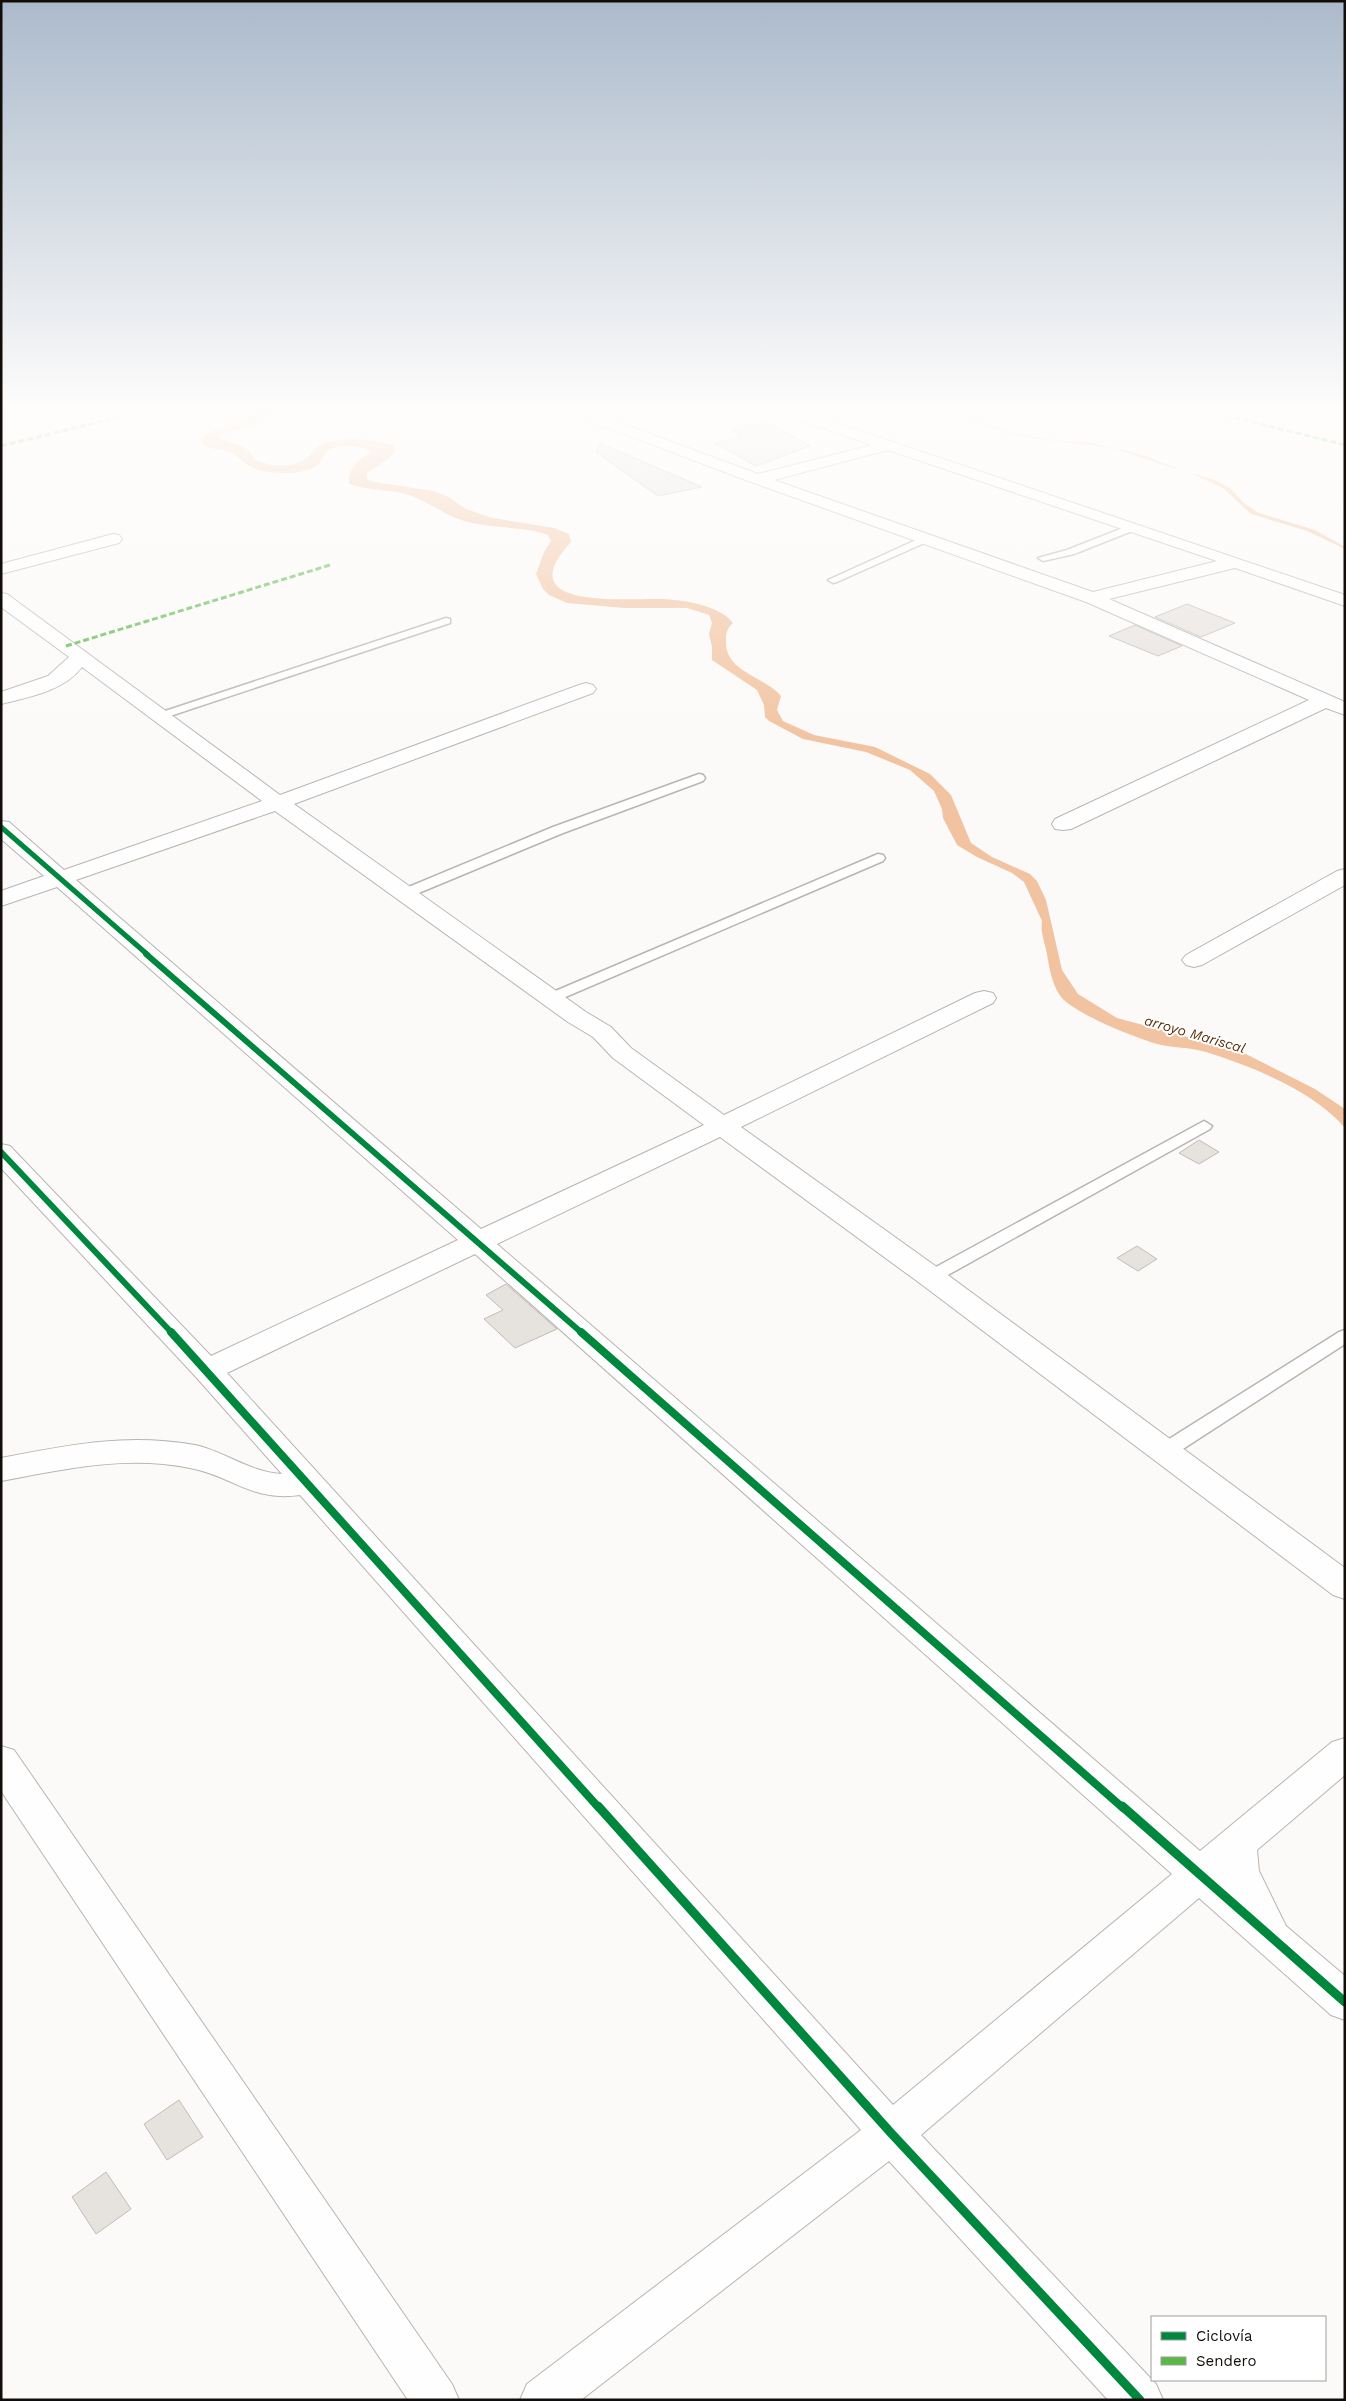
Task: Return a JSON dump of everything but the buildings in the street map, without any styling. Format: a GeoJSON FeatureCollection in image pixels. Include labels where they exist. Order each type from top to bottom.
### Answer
{"type":"FeatureCollection","features":[{"type":"Feature","properties":{"kind":"street"},"geometry":{"type":"LineString","coordinates":[[884,523],[1092,598],[1345,709]]}},
{"type":"Feature","properties":{"kind":"street"},"geometry":{"type":"LineString","coordinates":[[1118,523],[1236,562],[1345,602]]}},
{"type":"Feature","properties":{"kind":"street"},"geometry":{"type":"LineString","coordinates":[[1,569],[113,539]]}},
{"type":"Feature","properties":{"kind":"street"},"geometry":{"type":"LineString","coordinates":[[1092,598],[1236,562]]}},
{"type":"Feature","properties":{"kind":"street"},"geometry":{"type":"LineString","coordinates":[[1,598],[404,894],[602,1032],[622,1053],[931,1277],[1345,1586]]}},
{"type":"Feature","properties":{"kind":"street"},"geometry":{"type":"LineString","coordinates":[[58,680],[72,669],[79,657]]}},
{"type":"Feature","properties":{"kind":"street"},"geometry":{"type":"LineString","coordinates":[[1,698],[58,680],[83,679],[117,685]]}},
{"type":"Feature","properties":{"kind":"street"},"geometry":{"type":"LineString","coordinates":[[1,899],[278,803],[586,689]]}},
{"type":"Feature","properties":{"kind":"street"},"geometry":{"type":"LineString","coordinates":[[1063,824],[1324,701]]}},
{"type":"Feature","properties":{"kind":"street"},"geometry":{"type":"LineString","coordinates":[[1,827],[478,1242],[1345,2002]]}},
{"type":"Feature","properties":{"kind":"street"},"geometry":{"type":"LineString","coordinates":[[1194,960],[1345,876]]}},
{"type":"Feature","properties":{"kind":"street"},"geometry":{"type":"LineString","coordinates":[[207,1370],[722,1126],[984,998]]}},
{"type":"Feature","properties":{"kind":"street"},"geometry":{"type":"LineString","coordinates":[[1,1152],[207,1370],[891,2132],[1140,2400]]}},
{"type":"Feature","properties":{"kind":"street"},"geometry":{"type":"LineString","coordinates":[[1,1470],[86,1453],[140,1450],[196,1457],[272,1485],[280,1486],[306,1482]]}},
{"type":"Feature","properties":{"kind":"street"},"geometry":{"type":"LineString","coordinates":[[543,2400],[891,2132],[1345,1753]]}},
{"type":"Feature","properties":{"kind":"street"},"geometry":{"type":"LineString","coordinates":[[1,1761],[436,2400]]}},
{"type":"Feature","properties":{"kind":"street"},"geometry":{"type":"LineString","coordinates":[[1237,1842],[1240,1873],[1248,1892],[1278,1944]]}},
{"type":"Feature","properties":{"kind":"lane"},"geometry":{"type":"LineString","coordinates":[[1043,558],[1070,552],[1133,528]]}},
{"type":"Feature","properties":{"kind":"lane"},"geometry":{"type":"LineString","coordinates":[[833,580],[927,538]]}},
{"type":"Feature","properties":{"kind":"lane"},"geometry":{"type":"LineString","coordinates":[[160,716],[446,621]]}},
{"type":"Feature","properties":{"kind":"lane"},"geometry":{"type":"LineString","coordinates":[[404,894],[558,830],[699,778]]}},
{"type":"Feature","properties":{"kind":"lane"},"geometry":{"type":"LineString","coordinates":[[551,998],[878,858]]}},
{"type":"Feature","properties":{"kind":"lane"},"geometry":{"type":"LineString","coordinates":[[931,1277],[1204,1126]]}},
{"type":"Feature","properties":{"kind":"lane"},"geometry":{"type":"LineString","coordinates":[[1165,1451],[1345,1336]]}},
{"type":"Feature","properties":{"kind":"shaded area"},"geometry":{"type":"Polygon","coordinates":[[[472,523],[524,523],[554,528],[569,534],[571,542],[555,564],[553,579],[562,590],[578,596],[599,598],[668,599],[688,602],[709,607],[727,617],[733,623],[728,629],[726,637],[727,651],[731,659],[738,667],[774,689],[781,696],[777,710],[783,721],[814,735],[875,747],[930,774],[951,795],[971,843],[992,857],[1030,874],[1037,881],[1046,900],[1062,970],[1078,994],[1117,1018],[1240,1051],[1315,1089],[1345,1109],[1345,1128],[1317,1102],[1262,1072],[1206,1052],[1147,1041],[1104,1024],[1076,1009],[1065,1001],[1057,990],[1042,933],[1042,921],[1024,882],[1012,873],[977,857],[957,845],[943,818],[942,809],[934,791],[910,770],[866,752],[803,739],[769,721],[765,717],[764,705],[757,690],[712,660],[709,634],[712,623],[709,615],[687,608],[624,608],[567,603],[549,595],[543,589],[536,574],[544,552],[551,541],[548,535],[530,530],[472,523]]]}},
{"type":"Feature","properties":{"kind":"shaded area"},"geometry":{"type":"Polygon","coordinates":[[[1281,523],[1292,523],[1315,530],[1345,547],[1345,549],[1307,531],[1281,523]]]}},
{"type":"Feature","properties":{"kind":"marked path"},"geometry":{"type":"LineString","coordinates":[[66,646],[330,565]]}},
{"type":"Feature","properties":{"kind":"cycle path"},"geometry":{"type":"LineString","coordinates":[[1,827],[478,1242],[1345,2002]]}},
{"type":"Feature","properties":{"kind":"cycle path"},"geometry":{"type":"LineString","coordinates":[[1,1152],[207,1370],[891,2133],[1140,2400]]}},
{"type":"Feature","properties":{"kind":"water label","name":"arroyo Mariscal"},"geometry":{"type":"Point","coordinates":[1195,1034]}}]}
